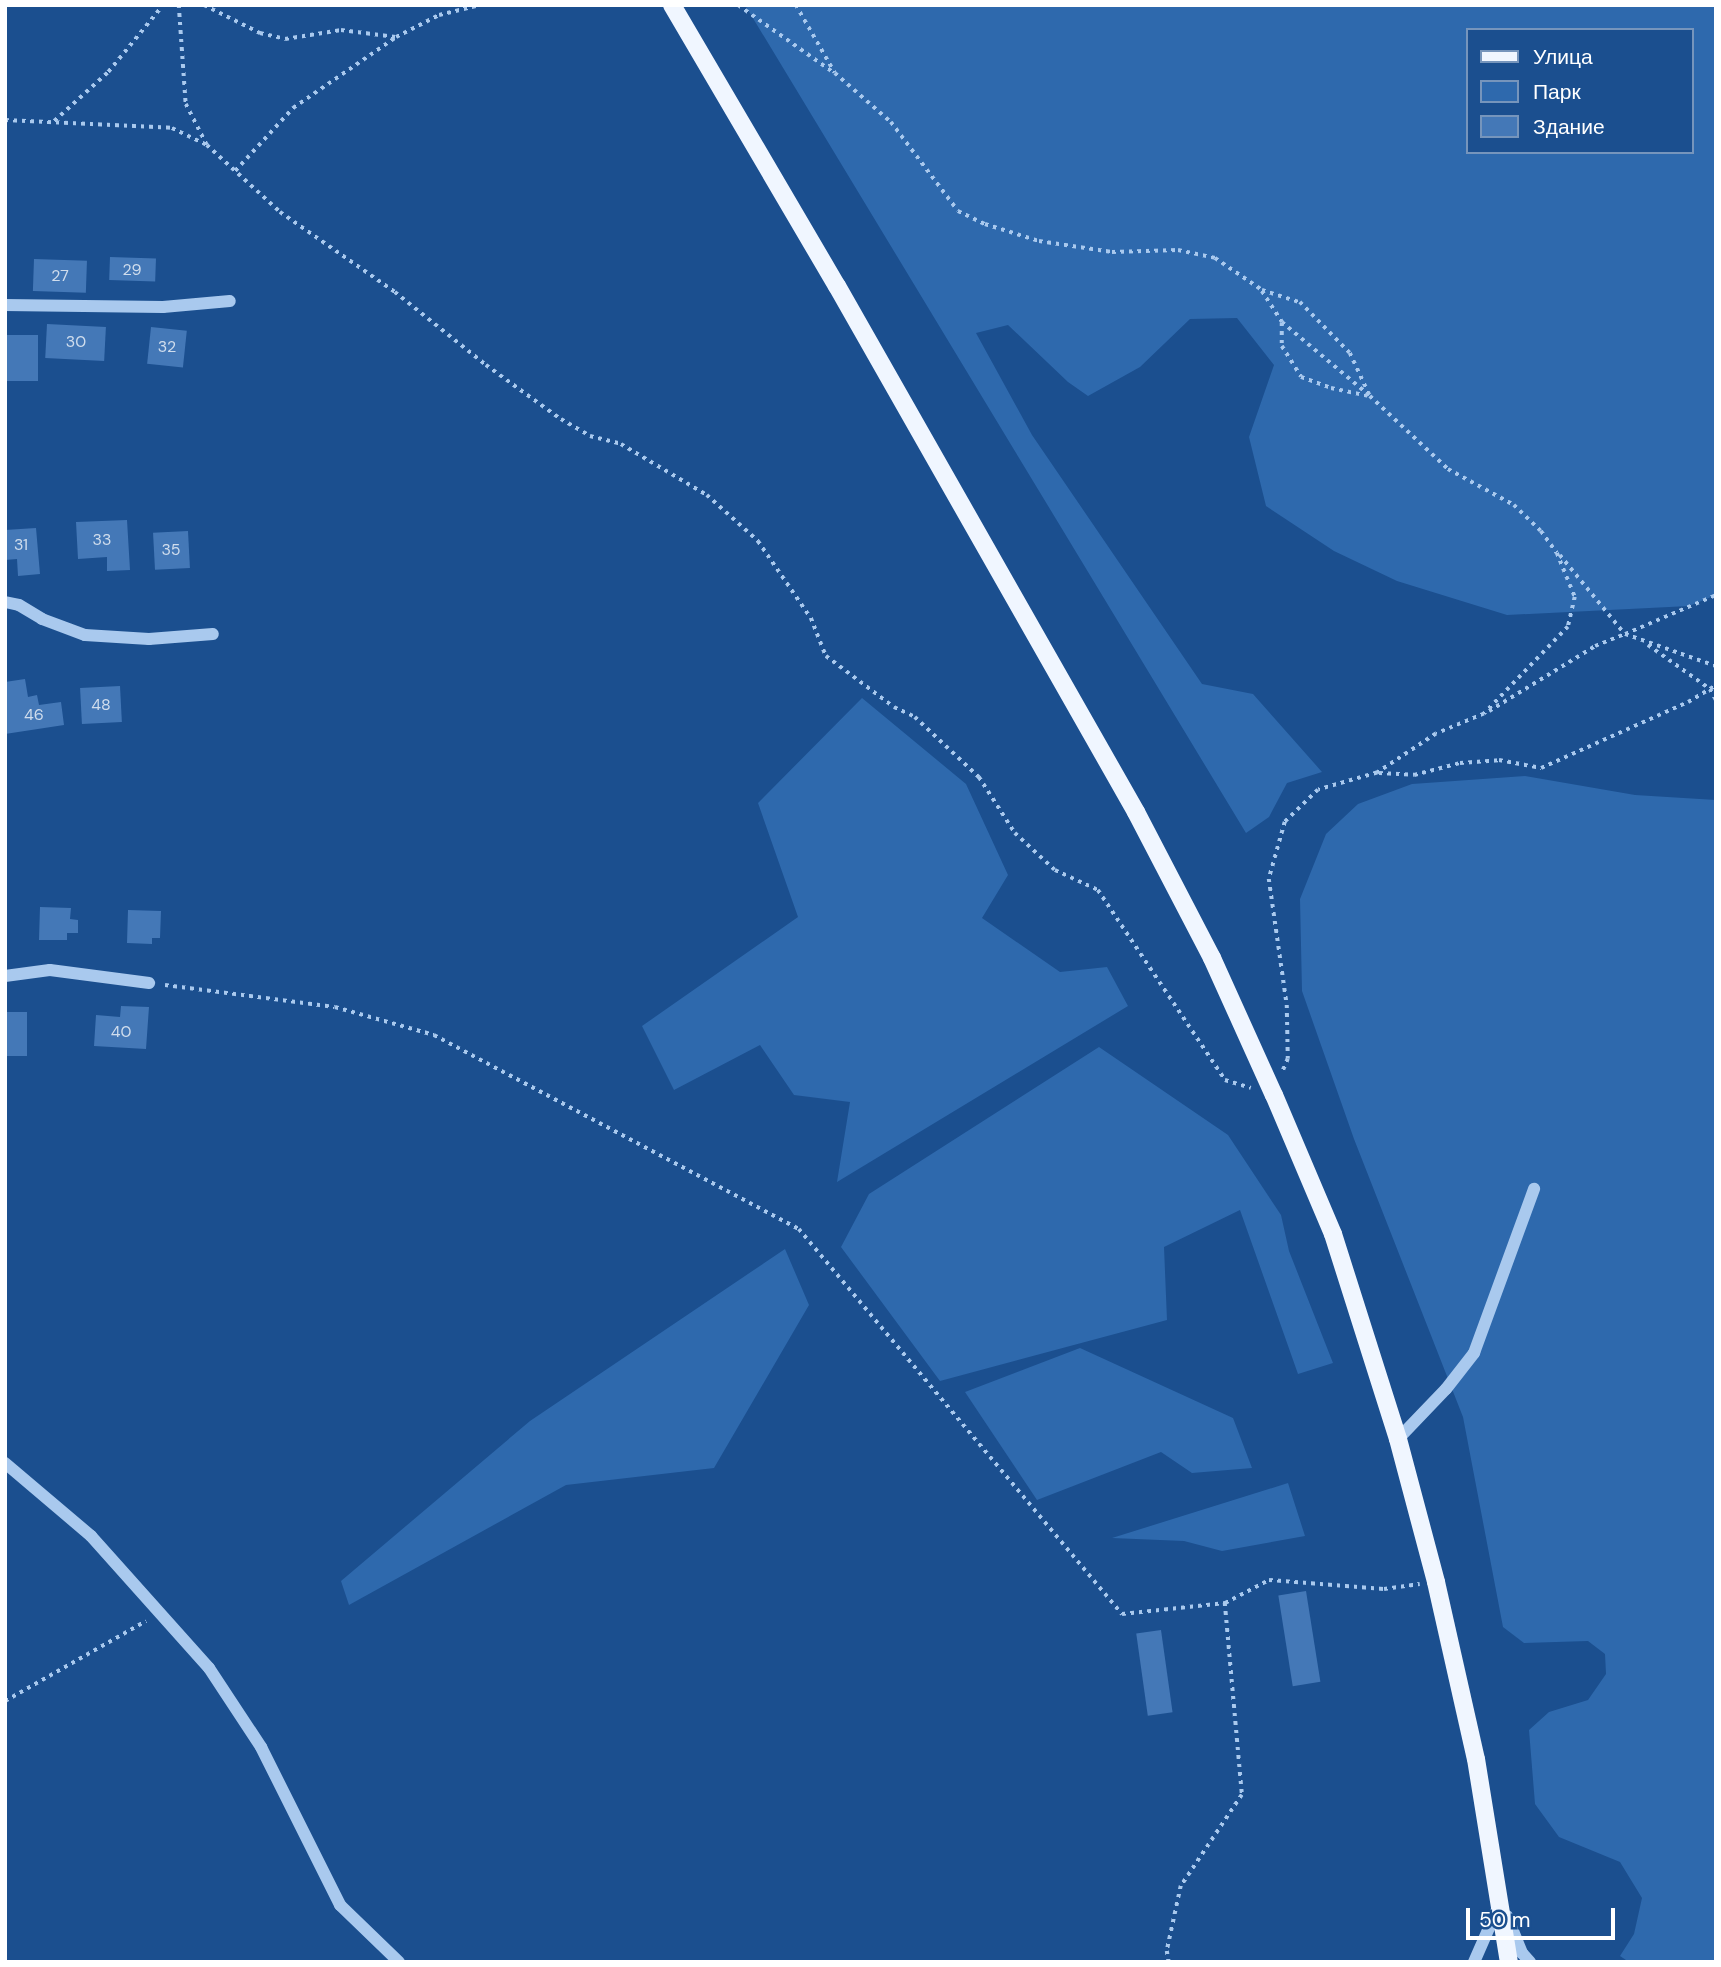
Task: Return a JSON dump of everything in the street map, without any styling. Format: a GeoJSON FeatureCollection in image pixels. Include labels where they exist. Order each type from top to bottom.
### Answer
{"type":"FeatureCollection","features":[{"type":"Feature","properties":{"kind":"main road"},"geometry":{"type":"LineString","coordinates":[[672,5],[837,286],[1136,812],[1212,958],[1274,1095],[1333,1234],[1398,1439],[1436,1582],[1476,1759],[1509,1962]]}},
{"type":"Feature","properties":{"kind":"street"},"geometry":{"type":"LineString","coordinates":[[5,305],[163,307],[230,301]]}},
{"type":"Feature","properties":{"kind":"street"},"geometry":{"type":"LineString","coordinates":[[5,602],[19,605],[42,619],[85,635],[149,639],[213,634]]}},
{"type":"Feature","properties":{"kind":"street"},"geometry":{"type":"LineString","coordinates":[[5,976],[50,970],[149,983]]}},
{"type":"Feature","properties":{"kind":"street"},"geometry":{"type":"LineString","coordinates":[[1398,1439],[1446,1389],[1474,1353],[1534,1189]]}},
{"type":"Feature","properties":{"kind":"street"},"geometry":{"type":"LineString","coordinates":[[5,1463],[91,1536],[209,1668],[261,1747],[340,1905],[399,1962]]}},
{"type":"Feature","properties":{"kind":"street"},"geometry":{"type":"LineString","coordinates":[[1474,1962],[1501,1902]]}},
{"type":"Feature","properties":{"kind":"street"},"geometry":{"type":"LineString","coordinates":[[1501,1902],[1522,1953],[1530,1962]]}},
{"type":"Feature","properties":{"kind":"path"},"geometry":{"type":"LineString","coordinates":[[53,122],[108,72],[163,5]]}},
{"type":"Feature","properties":{"kind":"path"},"geometry":{"type":"LineString","coordinates":[[179,5],[187,104],[206,145]]}},
{"type":"Feature","properties":{"kind":"path"},"geometry":{"type":"LineString","coordinates":[[204,5],[260,33],[285,39],[341,30],[396,37]]}},
{"type":"Feature","properties":{"kind":"path"},"geometry":{"type":"LineString","coordinates":[[235,170],[293,108],[396,37],[439,15],[480,5]]}},
{"type":"Feature","properties":{"kind":"path"},"geometry":{"type":"LineString","coordinates":[[738,5],[835,74],[891,122],[958,211],[985,224],[1039,241],[1112,252],[1178,250],[1216,258],[1262,290],[1300,302],[1350,353],[1370,396]]}},
{"type":"Feature","properties":{"kind":"path"},"geometry":{"type":"LineString","coordinates":[[796,5],[835,74]]}},
{"type":"Feature","properties":{"kind":"path"},"geometry":{"type":"LineString","coordinates":[[5,120],[173,128],[206,145],[280,212],[394,292],[486,365],[561,419],[590,436],[621,444],[707,495],[758,541],[811,618],[827,656],[894,707],[915,717],[979,777],[1015,833],[1055,870],[1098,890],[1225,1080],[1274,1095],[1288,1059],[1287,1005],[1269,879],[1285,822],[1318,790],[1377,773],[1436,734],[1484,715],[1595,646],[1716,595]]}},
{"type":"Feature","properties":{"kind":"path"},"geometry":{"type":"LineString","coordinates":[[1262,290],[1282,322],[1370,396],[1448,470],[1514,505],[1541,531],[1586,590],[1625,634],[1716,666]]}},
{"type":"Feature","properties":{"kind":"path"},"geometry":{"type":"LineString","coordinates":[[1282,322],[1282,346],[1301,377],[1331,388],[1370,396]]}},
{"type":"Feature","properties":{"kind":"path"},"geometry":{"type":"LineString","coordinates":[[1484,715],[1568,626],[1575,597],[1557,554],[1541,531]]}},
{"type":"Feature","properties":{"kind":"path"},"geometry":{"type":"LineString","coordinates":[[1643,642],[1710,689],[1716,700]]}},
{"type":"Feature","properties":{"kind":"path"},"geometry":{"type":"LineString","coordinates":[[1377,773],[1414,775],[1460,763],[1499,760],[1541,768],[1688,702],[1716,685]]}},
{"type":"Feature","properties":{"kind":"path"},"geometry":{"type":"LineString","coordinates":[[149,983],[335,1007],[434,1035],[799,1229],[1122,1614],[1225,1603],[1269,1580],[1384,1589],[1436,1582]]}},
{"type":"Feature","properties":{"kind":"path"},"geometry":{"type":"LineString","coordinates":[[1169,1962],[1167,1951],[1181,1886],[1242,1795],[1225,1603]]}},
{"type":"Feature","properties":{"kind":"path"},"geometry":{"type":"LineString","coordinates":[[5,1701],[160,1614]]}},
{"type":"Feature","properties":{"kind":"green space"},"geometry":{"type":"Polygon","coordinates":[[[745,5],[1716,5],[1716,595],[1689,606],[1507,615],[1397,581],[1334,551],[1266,506],[1249,437],[1274,365],[1237,318],[1190,319],[1140,367],[1088,396],[1068,382],[1008,325],[976,333],[1032,435],[1202,684],[1253,694],[1322,772],[1287,783],[1269,817],[1246,833],[745,5]]]}},
{"type":"Feature","properties":{"kind":"green space"},"geometry":{"type":"Polygon","coordinates":[[[862,698],[966,784],[1008,875],[982,918],[1060,972],[1107,967],[1128,1006],[837,1182],[850,1102],[794,1095],[760,1045],[674,1090],[642,1026],[798,917],[758,803],[862,698]]]}},
{"type":"Feature","properties":{"kind":"green space"},"geometry":{"type":"Polygon","coordinates":[[[1525,776],[1635,795],[1716,800],[1716,1962],[1629,1962],[1620,1956],[1634,1934],[1642,1898],[1620,1862],[1559,1837],[1535,1804],[1529,1730],[1549,1712],[1588,1700],[1606,1674],[1605,1654],[1588,1641],[1524,1643],[1503,1627],[1463,1417],[1354,1139],[1302,991],[1300,899],[1326,834],[1358,804],[1412,784],[1525,776]]]}},
{"type":"Feature","properties":{"kind":"green space"},"geometry":{"type":"Polygon","coordinates":[[[1099,1047],[1228,1135],[1281,1215],[1289,1251],[1333,1363],[1298,1374],[1240,1210],[1164,1247],[1167,1320],[940,1381],[841,1247],[869,1194],[1099,1047]]]}},
{"type":"Feature","properties":{"kind":"green space"},"geometry":{"type":"Polygon","coordinates":[[[785,1249],[809,1305],[714,1468],[566,1485],[349,1605],[341,1581],[530,1421],[785,1249]]]}},
{"type":"Feature","properties":{"kind":"green space"},"geometry":{"type":"Polygon","coordinates":[[[1080,1348],[1233,1418],[1252,1468],[1192,1473],[1161,1452],[1037,1500],[965,1392],[1080,1348]]]}},
{"type":"Feature","properties":{"kind":"green space"},"geometry":{"type":"Polygon","coordinates":[[[1288,1483],[1305,1536],[1222,1551],[1184,1541],[1112,1538],[1288,1483]]]}},
{"type":"Feature","properties":{"kind":"building"},"geometry":{"type":"Polygon","coordinates":[[[110,257],[156,259],[155,282],[109,280],[110,257]]]}},
{"type":"Feature","properties":{"kind":"building"},"geometry":{"type":"Polygon","coordinates":[[[34,259],[87,261],[86,293],[33,291],[34,259]]]}},
{"type":"Feature","properties":{"kind":"building"},"geometry":{"type":"Polygon","coordinates":[[[47,324],[106,327],[104,361],[45,358],[47,324]]]}},
{"type":"Feature","properties":{"kind":"building"},"geometry":{"type":"Polygon","coordinates":[[[151,327],[187,331],[183,368],[147,364],[151,327]]]}},
{"type":"Feature","properties":{"kind":"building"},"geometry":{"type":"Polygon","coordinates":[[[5,335],[38,335],[38,381],[5,381],[5,335]]]}},
{"type":"Feature","properties":{"kind":"building"},"geometry":{"type":"Polygon","coordinates":[[[127,520],[130,570],[107,571],[107,557],[78,559],[76,522],[127,520]]]}},
{"type":"Feature","properties":{"kind":"building"},"geometry":{"type":"Polygon","coordinates":[[[36,528],[40,574],[18,576],[17,559],[5,560],[5,530],[36,528]]]}},
{"type":"Feature","properties":{"kind":"building"},"geometry":{"type":"Polygon","coordinates":[[[188,531],[190,568],[155,570],[153,533],[188,531]]]}},
{"type":"Feature","properties":{"kind":"building"},"geometry":{"type":"Polygon","coordinates":[[[25,679],[28,697],[37,695],[39,705],[61,702],[64,725],[5,734],[5,682],[25,679]]]}},
{"type":"Feature","properties":{"kind":"building"},"geometry":{"type":"Polygon","coordinates":[[[120,686],[122,722],[82,724],[80,688],[120,686]]]}},
{"type":"Feature","properties":{"kind":"building"},"geometry":{"type":"Polygon","coordinates":[[[40,907],[71,908],[70,919],[78,920],[78,933],[67,933],[67,940],[39,940],[40,907]]]}},
{"type":"Feature","properties":{"kind":"building"},"geometry":{"type":"Polygon","coordinates":[[[128,910],[161,911],[160,938],[152,938],[152,944],[127,943],[128,910]]]}},
{"type":"Feature","properties":{"kind":"building"},"geometry":{"type":"Polygon","coordinates":[[[121,1006],[149,1007],[146,1049],[94,1046],[96,1015],[120,1017],[121,1006]]]}},
{"type":"Feature","properties":{"kind":"building"},"geometry":{"type":"Polygon","coordinates":[[[5,1012],[27,1012],[27,1056],[5,1056],[5,1012]]]}},
{"type":"Feature","properties":{"kind":"building"},"geometry":{"type":"Polygon","coordinates":[[[1306,1591],[1320,1682],[1293,1686],[1278,1595],[1306,1591]]]}},
{"type":"Feature","properties":{"kind":"building"},"geometry":{"type":"Polygon","coordinates":[[[1161,1630],[1173,1712],[1148,1716],[1136,1633],[1161,1630]]]}}]}
